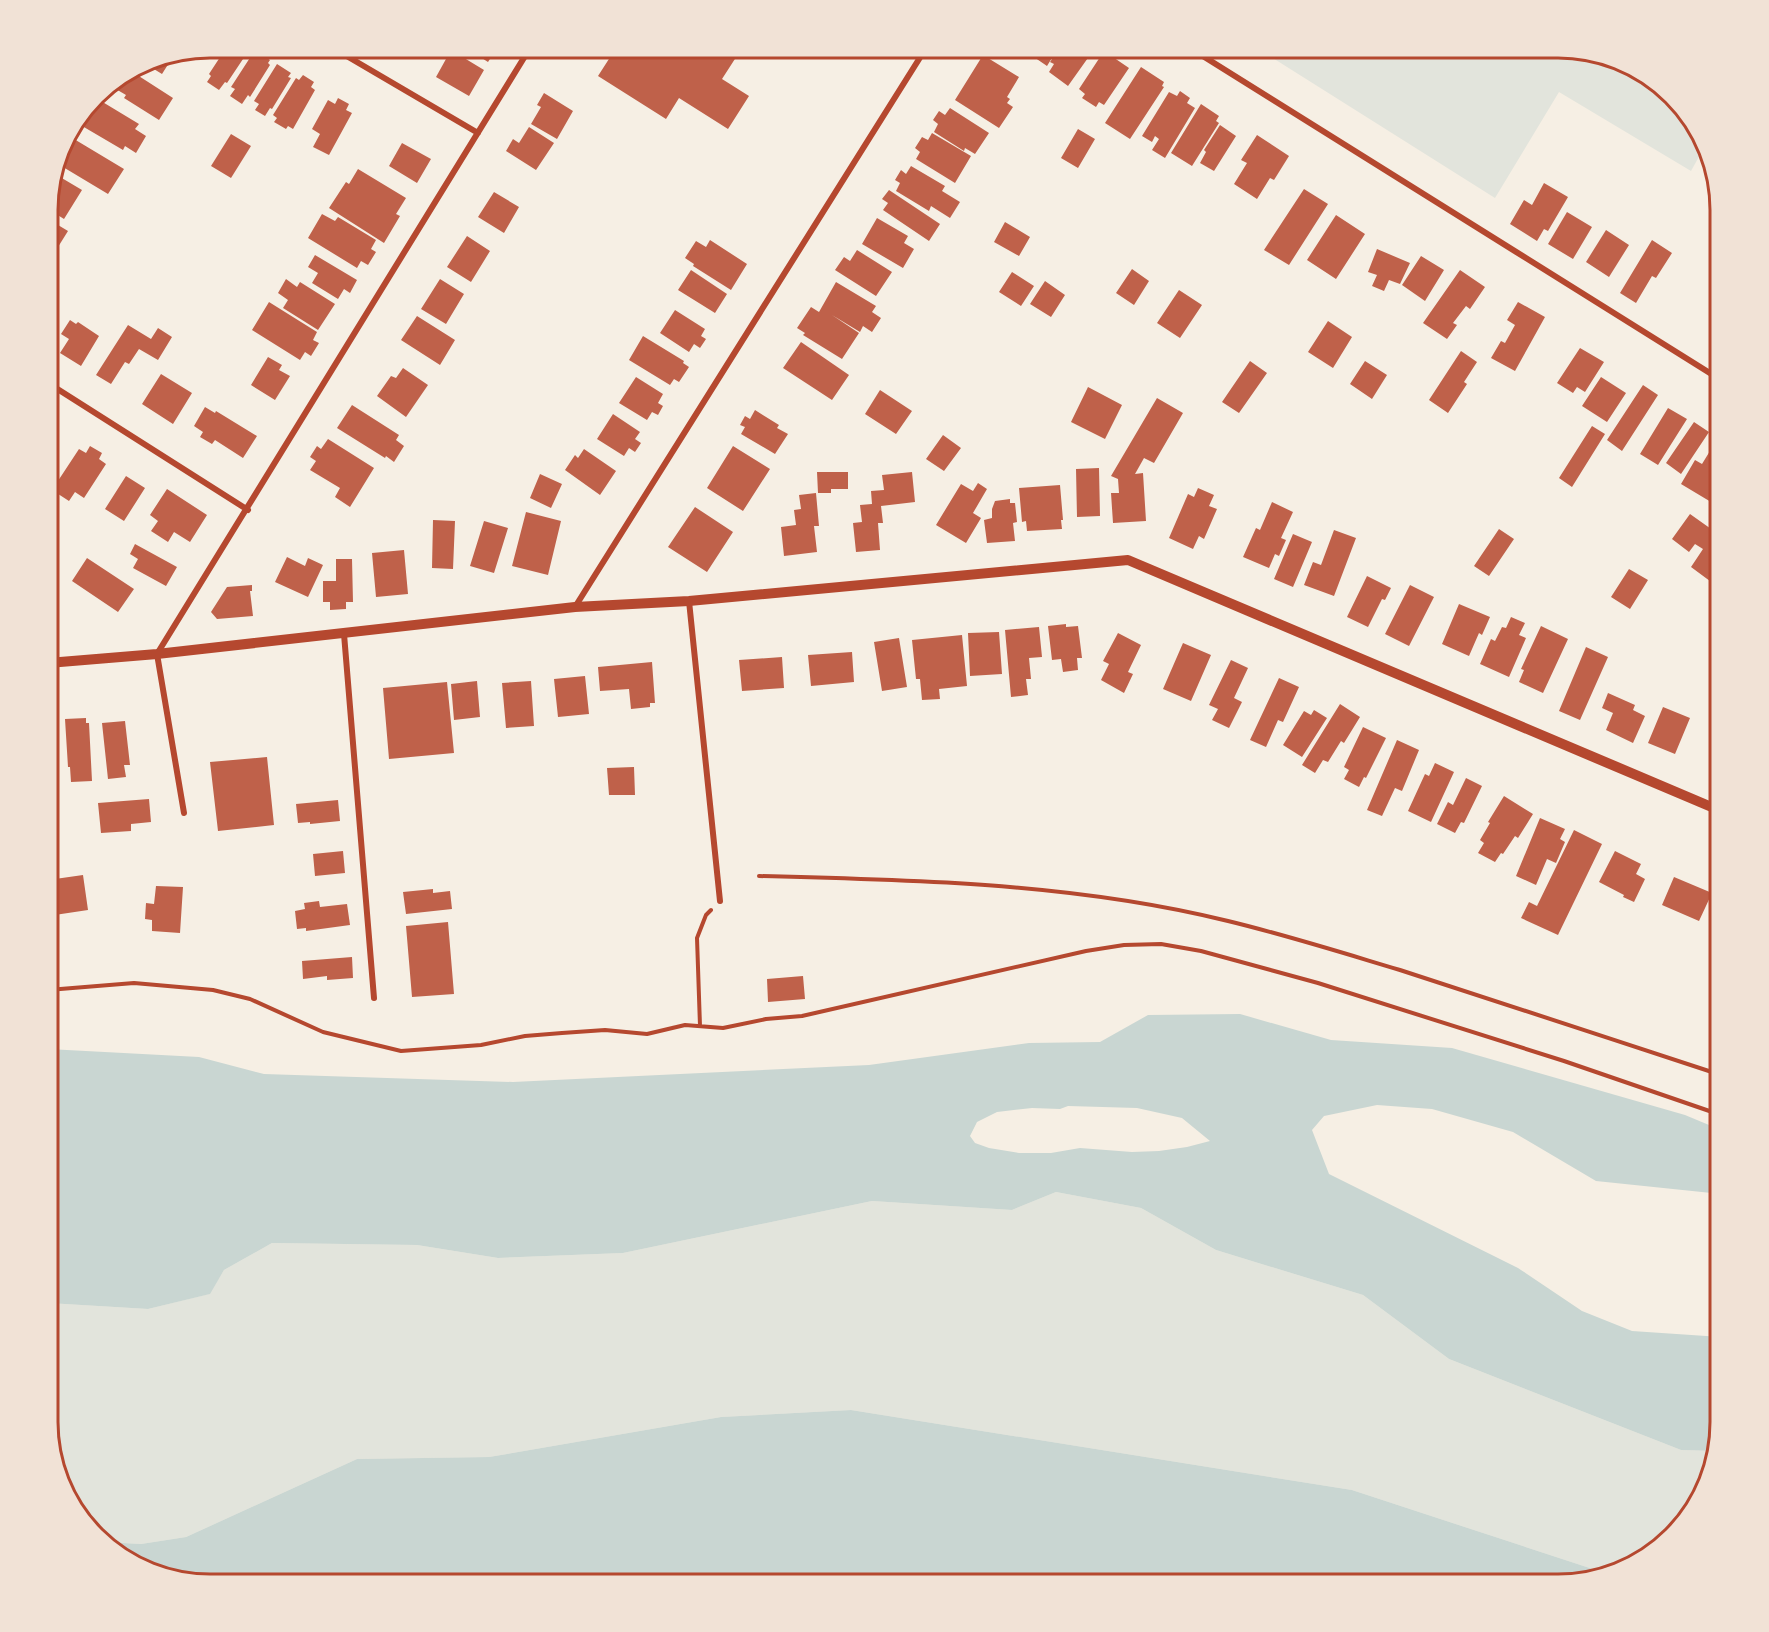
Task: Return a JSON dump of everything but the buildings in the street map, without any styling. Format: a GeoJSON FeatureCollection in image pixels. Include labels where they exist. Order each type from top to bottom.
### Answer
{"type":"FeatureCollection","features":[{"type":"Feature","properties":{"kind":"street"},"geometry":{"type":"LineString","coordinates":[[575,607],[919,58]]}},
{"type":"Feature","properties":{"kind":"street"},"geometry":{"type":"LineString","coordinates":[[1206,58],[1710,373]]}},
{"type":"Feature","properties":{"kind":"street"},"geometry":{"type":"LineString","coordinates":[[352,59],[478,133]]}},
{"type":"Feature","properties":{"kind":"street"},"geometry":{"type":"LineString","coordinates":[[184,813],[158,654],[523,59]]}},
{"type":"Feature","properties":{"kind":"street"},"geometry":{"type":"LineString","coordinates":[[59,389],[248,510]]}},
{"type":"Feature","properties":{"kind":"street"},"geometry":{"type":"LineString","coordinates":[[59,662],[158,654],[575,607],[689,601],[1128,560],[1710,807]]}},
{"type":"Feature","properties":{"kind":"street"},"geometry":{"type":"LineString","coordinates":[[689,601],[720,901]]}},
{"type":"Feature","properties":{"kind":"street"},"geometry":{"type":"LineString","coordinates":[[344,634],[374,998]]}},
{"type":"Feature","properties":{"kind":"path"},"geometry":{"type":"LineString","coordinates":[[759,876],[988,884],[1138,903],[1217,918],[1335,950],[1710,1071]]}},
{"type":"Feature","properties":{"kind":"path"},"geometry":{"type":"LineString","coordinates":[[700,1026],[697,938],[706,915],[720,901]]}},
{"type":"Feature","properties":{"kind":"path"},"geometry":{"type":"LineString","coordinates":[[59,989],[134,983],[213,990],[250,999],[323,1032],[401,1051],[482,1045],[525,1036],[605,1030],[647,1034],[685,1025],[723,1028],[766,1019],[802,1016],[1086,951],[1124,945],[1161,944],[1202,951],[1318,983],[1564,1061],[1710,1111]]}},
{"type":"Feature","properties":{"kind":"shaded area"},"geometry":{"type":"Polygon","coordinates":[[[1273,58],[1559,58],[1589,61],[1626,74],[1659,96],[1685,126],[1700,155],[1691,171],[1559,92],[1495,198],[1273,58]]]}},
{"type":"Feature","properties":{"kind":"shaded area"},"geometry":{"type":"Polygon","coordinates":[[[1240,1014],[1331,1040],[1452,1048],[1685,1115],[1710,1125],[1710,1193],[1596,1181],[1513,1132],[1432,1109],[1377,1105],[1324,1116],[1312,1130],[1329,1174],[1518,1268],[1582,1311],[1632,1331],[1710,1336],[1708,1451],[1681,1450],[1449,1359],[1363,1295],[1216,1250],[1141,1208],[1056,1192],[1012,1210],[872,1201],[623,1253],[498,1258],[417,1245],[272,1243],[224,1270],[210,1294],[148,1309],[59,1304],[59,1050],[199,1057],[264,1074],[513,1082],[869,1065],[1029,1043],[1100,1042],[1148,1015],[1240,1014]],[[1068,1106],[1060,1109],[1032,1108],[997,1112],[977,1122],[970,1136],[975,1143],[989,1148],[1019,1153],[1051,1153],[1080,1148],[1132,1152],[1159,1151],[1210,1141],[1182,1118],[1137,1108],[1068,1106]]]}},
{"type":"Feature","properties":{"kind":"shaded area"},"geometry":{"type":"Polygon","coordinates":[[[1056,1192],[1141,1208],[1216,1250],[1363,1295],[1449,1359],[1681,1450],[1708,1451],[1699,1480],[1685,1506],[1659,1536],[1635,1553],[1594,1569],[1352,1490],[851,1410],[721,1417],[489,1457],[357,1459],[186,1537],[141,1544],[119,1543],[96,1522],[79,1498],[70,1480],[61,1452],[59,1304],[148,1309],[209,1294],[224,1270],[272,1243],[417,1245],[498,1258],[623,1253],[872,1201],[1012,1210],[1056,1192]]]}},
{"type":"Feature","properties":{"kind":"shaded area"},"geometry":{"type":"Polygon","coordinates":[[[851,1410],[1352,1490],[1594,1569],[1559,1574],[210,1574],[180,1571],[152,1562],[119,1543],[141,1544],[186,1537],[357,1459],[489,1457],[721,1417],[851,1410]]]}}]}
